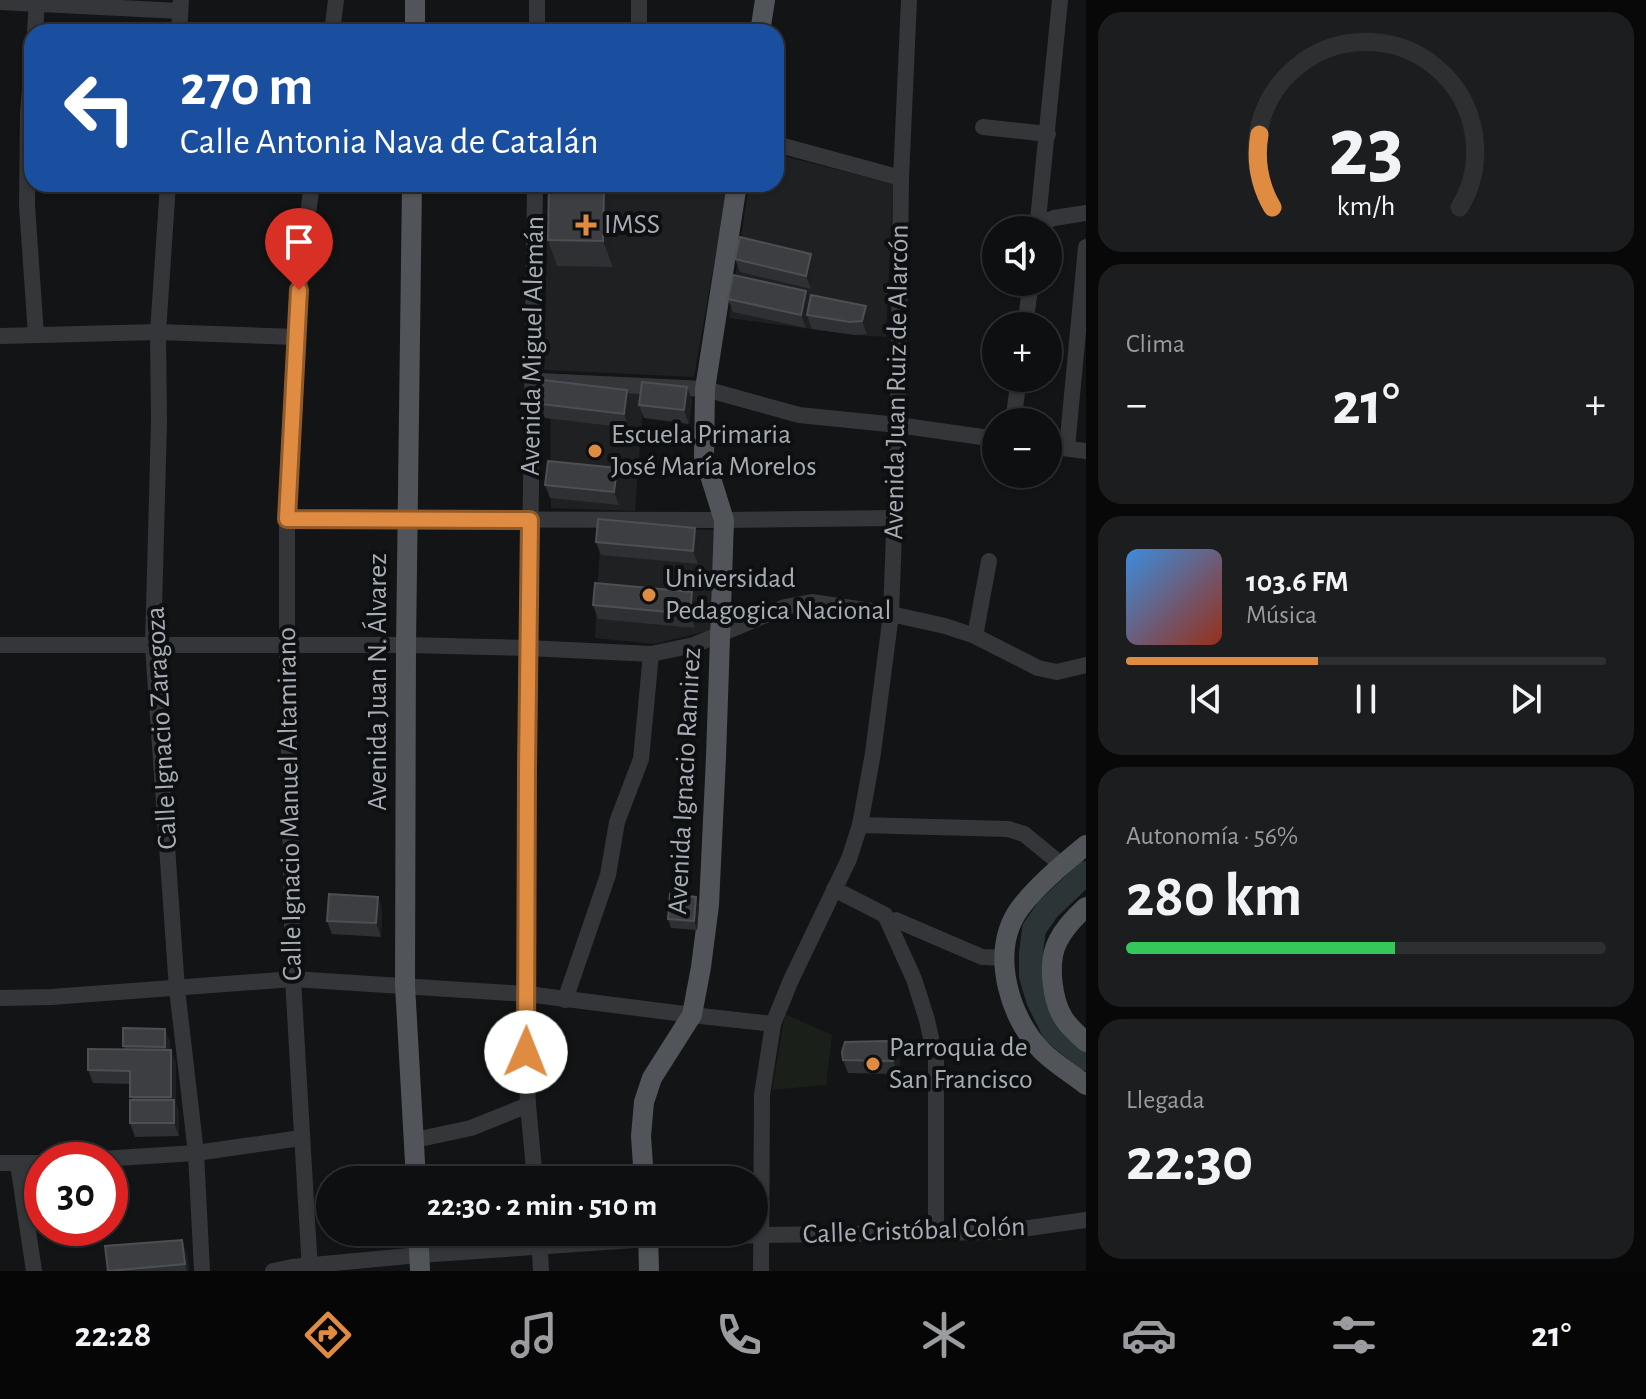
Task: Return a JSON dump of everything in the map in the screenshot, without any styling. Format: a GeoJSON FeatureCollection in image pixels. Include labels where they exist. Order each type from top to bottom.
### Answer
{"type":"FeatureCollection","features":[{"type":"Feature","properties":{"kind":"main road"},"geometry":{"type":"LineString","coordinates":[[415,0],[415,24]]}},
{"type":"Feature","properties":{"kind":"main road"},"geometry":{"type":"LineString","coordinates":[[761,24],[765,0]]}},
{"type":"Feature","properties":{"kind":"main road","name":"Avenida Juan N. Álvarez"},"geometry":{"type":"LineString","coordinates":[[412,192],[405,985],[416,1166]]}},
{"type":"Feature","properties":{"kind":"main road","name":"Avenida Ignacio Ramirez"},"geometry":{"type":"LineString","coordinates":[[643,1166],[641,1136],[644,1102],[652,1078],[692,1015],[709,905],[724,520],[704,456],[705,389],[736,192]]}},
{"type":"Feature","properties":{"kind":"main road"},"geometry":{"type":"LineString","coordinates":[[1086,845],[1062,865],[1016,914],[1007,936],[1004,958],[1009,989],[1020,1023],[1042,1051],[1086,1085]]}},
{"type":"Feature","properties":{"kind":"main road"},"geometry":{"type":"LineString","coordinates":[[1086,907],[1056,943],[1051,968],[1062,1016],[1086,1042]]}},
{"type":"Feature","properties":{"kind":"main road"},"geometry":{"type":"LineString","coordinates":[[419,1246],[420,1262]]}},
{"type":"Feature","properties":{"kind":"main road"},"geometry":{"type":"LineString","coordinates":[[648,1246],[649,1271]]}},
{"type":"Feature","properties":{"kind":"street"},"geometry":{"type":"LineString","coordinates":[[333,24],[336,0]]}},
{"type":"Feature","properties":{"kind":"street"},"geometry":{"type":"LineString","coordinates":[[537,0],[537,24]]}},
{"type":"Feature","properties":{"kind":"street"},"geometry":{"type":"LineString","coordinates":[[639,0],[639,24]]}},
{"type":"Feature","properties":{"kind":"street","name":"Avenida Juan Ruiz de Alarcón"},"geometry":{"type":"LineString","coordinates":[[761,1166],[762,1095],[773,1024],[849,859],[860,825],[891,614],[896,518],[901,178],[909,0]]}},
{"type":"Feature","properties":{"kind":"street"},"geometry":{"type":"LineString","coordinates":[[1039,216],[1060,0]]}},
{"type":"Feature","properties":{"kind":"street"},"geometry":{"type":"LineString","coordinates":[[0,2],[180,6]]}},
{"type":"Feature","properties":{"kind":"street"},"geometry":{"type":"LineString","coordinates":[[36,24],[37,2]]}},
{"type":"Feature","properties":{"kind":"street"},"geometry":{"type":"LineString","coordinates":[[983,127],[1048,134]]}},
{"type":"Feature","properties":{"kind":"street"},"geometry":{"type":"LineString","coordinates":[[784,146],[901,178]]}},
{"type":"Feature","properties":{"kind":"street"},"geometry":{"type":"LineString","coordinates":[[27,192],[36,335]]}},
{"type":"Feature","properties":{"kind":"street","name":"Calle Ignacio Zaragoza"},"geometry":{"type":"LineString","coordinates":[[167,192],[158,332],[153,646],[177,989],[196,1153],[202,1271]]}},
{"type":"Feature","properties":{"kind":"street","name":"Calle Ignacio Manuel Altamirano"},"geometry":{"type":"LineString","coordinates":[[310,1269],[293,979],[287,519],[301,266],[311,192]]}},
{"type":"Feature","properties":{"kind":"street","name":"Avenida Miguel Alemán"},"geometry":{"type":"LineString","coordinates":[[534,1166],[526,1052],[526,846],[535,192]]}},
{"type":"Feature","properties":{"kind":"street"},"geometry":{"type":"LineString","coordinates":[[1062,217],[1086,213]]}},
{"type":"Feature","properties":{"kind":"street"},"geometry":{"type":"LineString","coordinates":[[1067,448],[1081,359],[1086,247]]}},
{"type":"Feature","properties":{"kind":"street"},"geometry":{"type":"LineString","coordinates":[[0,336],[158,332],[296,337]]}},
{"type":"Feature","properties":{"kind":"street"},"geometry":{"type":"LineString","coordinates":[[532,381],[705,389],[799,415],[982,437]]}},
{"type":"Feature","properties":{"kind":"street"},"geometry":{"type":"LineString","coordinates":[[1062,447],[1086,451]]}},
{"type":"Feature","properties":{"kind":"street"},"geometry":{"type":"LineString","coordinates":[[287,519],[896,518]]}},
{"type":"Feature","properties":{"kind":"street"},"geometry":{"type":"LineString","coordinates":[[975,636],[989,561]]}},
{"type":"Feature","properties":{"kind":"street"},"geometry":{"type":"LineString","coordinates":[[0,645],[406,645],[651,654],[694,645],[785,607],[812,602],[945,626],[975,636],[1038,668],[1057,672],[1086,665]]}},
{"type":"Feature","properties":{"kind":"street"},"geometry":{"type":"LineString","coordinates":[[565,1000],[608,875],[617,822],[641,759],[651,654]]}},
{"type":"Feature","properties":{"kind":"street"},"geometry":{"type":"LineString","coordinates":[[860,825],[1008,829],[1024,834],[1062,865]]}},
{"type":"Feature","properties":{"kind":"street"},"geometry":{"type":"LineString","coordinates":[[834,889],[890,918],[982,957],[1004,958]]}},
{"type":"Feature","properties":{"kind":"street"},"geometry":{"type":"LineString","coordinates":[[890,918],[914,979],[936,1060],[936,1233]]}},
{"type":"Feature","properties":{"kind":"street"},"geometry":{"type":"LineString","coordinates":[[0,998],[177,989],[293,979],[527,994],[773,1024]]}},
{"type":"Feature","properties":{"kind":"street"},"geometry":{"type":"LineString","coordinates":[[415,1140],[471,1128],[528,1105]]}},
{"type":"Feature","properties":{"kind":"street"},"geometry":{"type":"LineString","coordinates":[[128,1157],[196,1153],[301,1138]]}},
{"type":"Feature","properties":{"kind":"street"},"geometry":{"type":"LineString","coordinates":[[0,1163],[24,1164]]}},
{"type":"Feature","properties":{"kind":"street"},"geometry":{"type":"LineString","coordinates":[[18,1164],[34,1271]]}},
{"type":"Feature","properties":{"kind":"street","name":"Calle Cristóbal Colón"},"geometry":{"type":"LineString","coordinates":[[768,1235],[1001,1232],[1086,1220]]}},
{"type":"Feature","properties":{"kind":"street","name":"Calle Cristóbal Colón"},"geometry":{"type":"LineString","coordinates":[[273,1271],[292,1267],[310,1269],[420,1262],[503,1246]]}},
{"type":"Feature","properties":{"kind":"street"},"geometry":{"type":"LineString","coordinates":[[540,1246],[541,1271]]}},
{"type":"Feature","properties":{"kind":"street","name":"Avenida Juan Ruiz de Alarcón"},"geometry":{"type":"LineString","coordinates":[[760,1246],[761,1271]]}},
{"type":"Feature","properties":{"kind":"shaded area"},"geometry":{"type":"Polygon","coordinates":[[[784,156],[893,184],[886,337],[729,318],[748,192],[784,192],[784,156]]]}},
{"type":"Feature","properties":{"kind":"shaded area"},"geometry":{"type":"Polygon","coordinates":[[[548,192],[727,192],[694,377],[544,370],[548,192]]]}},
{"type":"Feature","properties":{"kind":"shaded area","name":"Escuela Primaria José María Morelos"},"geometry":{"type":"Polygon","coordinates":[[[550,388],[644,394],[635,511],[551,508],[550,388]]]}},
{"type":"Feature","properties":{"kind":"shaded area"},"geometry":{"type":"Polygon","coordinates":[[[601,527],[717,530],[711,630],[654,644],[595,638],[601,527]]]}},
{"type":"Feature","properties":{"kind":"shaded area"},"geometry":{"type":"Polygon","coordinates":[[[785,1014],[832,1035],[826,1085],[772,1090],[785,1014]]]}},
{"type":"Feature","properties":{"kind":"building"},"geometry":{"type":"Polygon","coordinates":[[[549,192],[604,192],[603,241],[548,240],[549,192]]]}},
{"type":"Feature","properties":{"kind":"building"},"geometry":{"type":"Polygon","coordinates":[[[740,237],[811,254],[806,276],[735,259],[740,237]]]}},
{"type":"Feature","properties":{"kind":"building"},"geometry":{"type":"Polygon","coordinates":[[[733,275],[806,291],[801,315],[728,299],[733,275]]]}},
{"type":"Feature","properties":{"kind":"building"},"geometry":{"type":"Polygon","coordinates":[[[811,295],[866,306],[862,321],[807,315],[811,295]]]}},
{"type":"Feature","properties":{"kind":"building"},"geometry":{"type":"Polygon","coordinates":[[[543,380],[627,390],[624,414],[540,404],[543,380]]]}},
{"type":"Feature","properties":{"kind":"building"},"geometry":{"type":"Polygon","coordinates":[[[642,382],[687,387],[684,410],[639,405],[642,382]]]}},
{"type":"Feature","properties":{"kind":"building"},"geometry":{"type":"Polygon","coordinates":[[[548,461],[617,468],[614,492],[545,485],[548,461]]]}},
{"type":"Feature","properties":{"kind":"building"},"geometry":{"type":"Polygon","coordinates":[[[598,519],[695,528],[693,551],[596,542],[598,519]]]}},
{"type":"Feature","properties":{"kind":"building"},"geometry":{"type":"Polygon","coordinates":[[[595,583],[692,592],[690,614],[593,605],[595,583]]]}},
{"type":"Feature","properties":{"kind":"building"},"geometry":{"type":"Polygon","coordinates":[[[329,894],[378,897],[376,923],[327,921],[329,894]]]}},
{"type":"Feature","properties":{"kind":"building"},"geometry":{"type":"Polygon","coordinates":[[[670,894],[696,897],[694,921],[668,919],[670,894]]]}},
{"type":"Feature","properties":{"kind":"building"},"geometry":{"type":"Polygon","coordinates":[[[123,1028],[165,1029],[165,1047],[123,1046],[123,1028]]]}},
{"type":"Feature","properties":{"kind":"building"},"geometry":{"type":"Polygon","coordinates":[[[887,1041],[895,1049],[893,1061],[843,1060],[845,1042],[887,1041]]]}},
{"type":"Feature","properties":{"kind":"building"},"geometry":{"type":"Polygon","coordinates":[[[88,1049],[171,1050],[171,1097],[130,1097],[130,1071],[88,1070],[88,1049]]]}},
{"type":"Feature","properties":{"kind":"building"},"geometry":{"type":"Polygon","coordinates":[[[130,1100],[174,1100],[174,1123],[130,1123],[130,1100]]]}},
{"type":"Feature","properties":{"kind":"building"},"geometry":{"type":"Polygon","coordinates":[[[182,1240],[185,1264],[108,1271],[105,1246],[182,1240]]]}},
{"type":"Feature","properties":{"kind":"waterway"},"geometry":{"type":"LineString","coordinates":[[1086,873],[1048,909],[1034,929],[1031,953],[1031,976],[1038,1000],[1054,1032],[1086,1059]]}},
{"type":"Feature","properties":{"kind":"place","name":"IMSS"},"geometry":{"type":"Point","coordinates":[586,225]}},
{"type":"Feature","properties":{"kind":"place","name":"Escuela Primaria José María Morelos"},"geometry":{"type":"Point","coordinates":[595,451]}},
{"type":"Feature","properties":{"kind":"place","name":"Universidad Pedagogica Nacional"},"geometry":{"type":"Point","coordinates":[649,595]}},
{"type":"Feature","properties":{"kind":"place","name":"Parroquia de San Francisco"},"geometry":{"type":"Point","coordinates":[873,1064]}},
{"type":"Feature","properties":{"kind":"route"},"geometry":{"type":"LineString","coordinates":[[299,290],[287,519],[530,520],[526,1052]]}}]}
